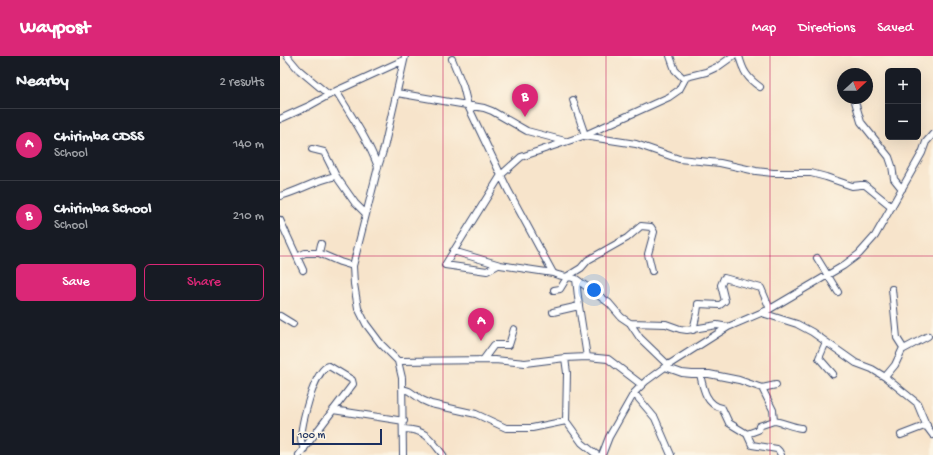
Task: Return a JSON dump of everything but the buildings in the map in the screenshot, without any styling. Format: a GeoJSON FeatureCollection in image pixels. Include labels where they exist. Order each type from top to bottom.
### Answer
{"type":"FeatureCollection","features":[{"type":"Feature","properties":{"kind":"street"},"geometry":{"type":"LineString","coordinates":[[287,56],[298,69],[329,95]]}},
{"type":"Feature","properties":{"kind":"street"},"geometry":{"type":"LineString","coordinates":[[670,56],[675,70],[684,79]]}},
{"type":"Feature","properties":{"kind":"street"},"geometry":{"type":"LineString","coordinates":[[498,265],[487,271],[445,265],[501,175],[521,157],[584,135],[669,97],[679,90],[684,79],[691,75],[706,72],[719,66],[734,56]]}},
{"type":"Feature","properties":{"kind":"street"},"geometry":{"type":"LineString","coordinates":[[739,56],[742,69],[750,80],[760,87]]}},
{"type":"Feature","properties":{"kind":"street"},"geometry":{"type":"LineString","coordinates":[[280,119],[405,58]]}},
{"type":"Feature","properties":{"kind":"street"},"geometry":{"type":"LineString","coordinates":[[403,455],[403,389],[398,361],[381,344],[363,319],[358,308],[353,266],[384,148],[405,58]]}},
{"type":"Feature","properties":{"kind":"street"},"geometry":{"type":"LineString","coordinates":[[452,59],[463,86],[468,106],[501,175],[553,273]]}},
{"type":"Feature","properties":{"kind":"street"},"geometry":{"type":"LineString","coordinates":[[336,91],[373,155],[378,167]]}},
{"type":"Feature","properties":{"kind":"street"},"geometry":{"type":"LineString","coordinates":[[397,93],[484,108],[527,131],[565,141]]}},
{"type":"Feature","properties":{"kind":"street"},"geometry":{"type":"LineString","coordinates":[[573,100],[584,135]]}},
{"type":"Feature","properties":{"kind":"street"},"geometry":{"type":"LineString","coordinates":[[856,104],[861,122],[889,157],[894,179],[902,189]]}},
{"type":"Feature","properties":{"kind":"street"},"geometry":{"type":"LineString","coordinates":[[602,455],[634,393],[666,366],[728,327],[770,309],[851,261],[868,245],[892,208],[926,142],[933,134]]}},
{"type":"Feature","properties":{"kind":"street"},"geometry":{"type":"LineString","coordinates":[[584,135],[636,144],[679,159],[720,163],[773,173],[811,173],[852,186],[865,185],[892,208]]}},
{"type":"Feature","properties":{"kind":"street"},"geometry":{"type":"LineString","coordinates":[[363,145],[373,155]]}},
{"type":"Feature","properties":{"kind":"street"},"geometry":{"type":"LineString","coordinates":[[312,149],[324,152],[336,176],[355,203],[366,214]]}},
{"type":"Feature","properties":{"kind":"street"},"geometry":{"type":"LineString","coordinates":[[280,196],[310,186],[326,178],[336,176]]}},
{"type":"Feature","properties":{"kind":"street"},"geometry":{"type":"LineString","coordinates":[[280,220],[303,270]]}},
{"type":"Feature","properties":{"kind":"street"},"geometry":{"type":"LineString","coordinates":[[453,251],[498,265],[553,273],[560,277],[568,276],[581,268],[588,260],[628,238],[641,226],[651,227],[654,232],[648,254],[652,271]]}},
{"type":"Feature","properties":{"kind":"street"},"geometry":{"type":"LineString","coordinates":[[319,254],[321,244]]}},
{"type":"Feature","properties":{"kind":"street"},"geometry":{"type":"LineString","coordinates":[[296,257],[305,253],[319,254],[353,266]]}},
{"type":"Feature","properties":{"kind":"street"},"geometry":{"type":"LineString","coordinates":[[817,258],[838,292]]}},
{"type":"Feature","properties":{"kind":"street"},"geometry":{"type":"LineString","coordinates":[[568,276],[576,279],[609,303],[621,317],[630,323],[640,338],[666,366],[682,373],[709,374],[739,380],[762,388],[776,385]]}},
{"type":"Feature","properties":{"kind":"street"},"geometry":{"type":"LineString","coordinates":[[554,290],[560,289],[568,276]]}},
{"type":"Feature","properties":{"kind":"street"},"geometry":{"type":"LineString","coordinates":[[693,330],[694,321],[698,313],[698,304],[720,305],[725,301],[721,285],[724,278],[761,288],[770,309]]}},
{"type":"Feature","properties":{"kind":"street"},"geometry":{"type":"LineString","coordinates":[[576,279],[588,357]]}},
{"type":"Feature","properties":{"kind":"street"},"geometry":{"type":"LineString","coordinates":[[892,289],[897,338],[904,349]]}},
{"type":"Feature","properties":{"kind":"street"},"geometry":{"type":"LineString","coordinates":[[553,312],[579,306]]}},
{"type":"Feature","properties":{"kind":"street"},"geometry":{"type":"LineString","coordinates":[[762,313],[797,324],[812,332],[856,362],[885,377],[917,403],[930,430],[901,435]]}},
{"type":"Feature","properties":{"kind":"street"},"geometry":{"type":"LineString","coordinates":[[280,316],[293,324]]}},
{"type":"Feature","properties":{"kind":"street"},"geometry":{"type":"LineString","coordinates":[[630,323],[666,324],[680,330],[693,330],[717,326],[728,327]]}},
{"type":"Feature","properties":{"kind":"street"},"geometry":{"type":"LineString","coordinates":[[484,360],[494,345],[509,344],[514,329]]}},
{"type":"Feature","properties":{"kind":"street"},"geometry":{"type":"LineString","coordinates":[[885,377],[895,365],[898,356],[904,349],[928,336]]}},
{"type":"Feature","properties":{"kind":"street"},"geometry":{"type":"LineString","coordinates":[[826,342],[819,358],[832,374]]}},
{"type":"Feature","properties":{"kind":"street"},"geometry":{"type":"LineString","coordinates":[[398,361],[484,360],[525,363],[588,357],[610,360],[642,385]]}},
{"type":"Feature","properties":{"kind":"street"},"geometry":{"type":"LineString","coordinates":[[565,358],[567,373],[566,421],[582,443],[597,455]]}},
{"type":"Feature","properties":{"kind":"street"},"geometry":{"type":"LineString","coordinates":[[299,455],[304,449],[354,382],[338,371],[327,366],[312,389],[301,436],[301,442],[304,449]]}},
{"type":"Feature","properties":{"kind":"street"},"geometry":{"type":"LineString","coordinates":[[700,374],[705,394],[709,401],[717,408],[722,408],[729,423],[747,434],[752,445],[777,449],[781,455]]}},
{"type":"Feature","properties":{"kind":"street"},"geometry":{"type":"LineString","coordinates":[[762,388],[772,410],[774,421]]}},
{"type":"Feature","properties":{"kind":"street"},"geometry":{"type":"LineString","coordinates":[[403,389],[431,404],[476,414],[506,428],[532,428],[566,421]]}},
{"type":"Feature","properties":{"kind":"street"},"geometry":{"type":"LineString","coordinates":[[634,393],[655,418],[671,455]]}},
{"type":"Feature","properties":{"kind":"street"},"geometry":{"type":"LineString","coordinates":[[333,410],[404,420]]}},
{"type":"Feature","properties":{"kind":"street"},"geometry":{"type":"LineString","coordinates":[[747,434],[758,430],[759,426],[774,421],[801,428]]}},
{"type":"Feature","properties":{"kind":"street"},"geometry":{"type":"LineString","coordinates":[[404,429],[416,430],[425,434],[443,455]]}},
{"type":"Feature","properties":{"kind":"place","name":"Chirimba School"},"geometry":{"type":"Point","coordinates":[525,117]}},
{"type":"Feature","properties":{"kind":"place","name":"Chirimba CDSS"},"geometry":{"type":"Point","coordinates":[481,341]}}]}
